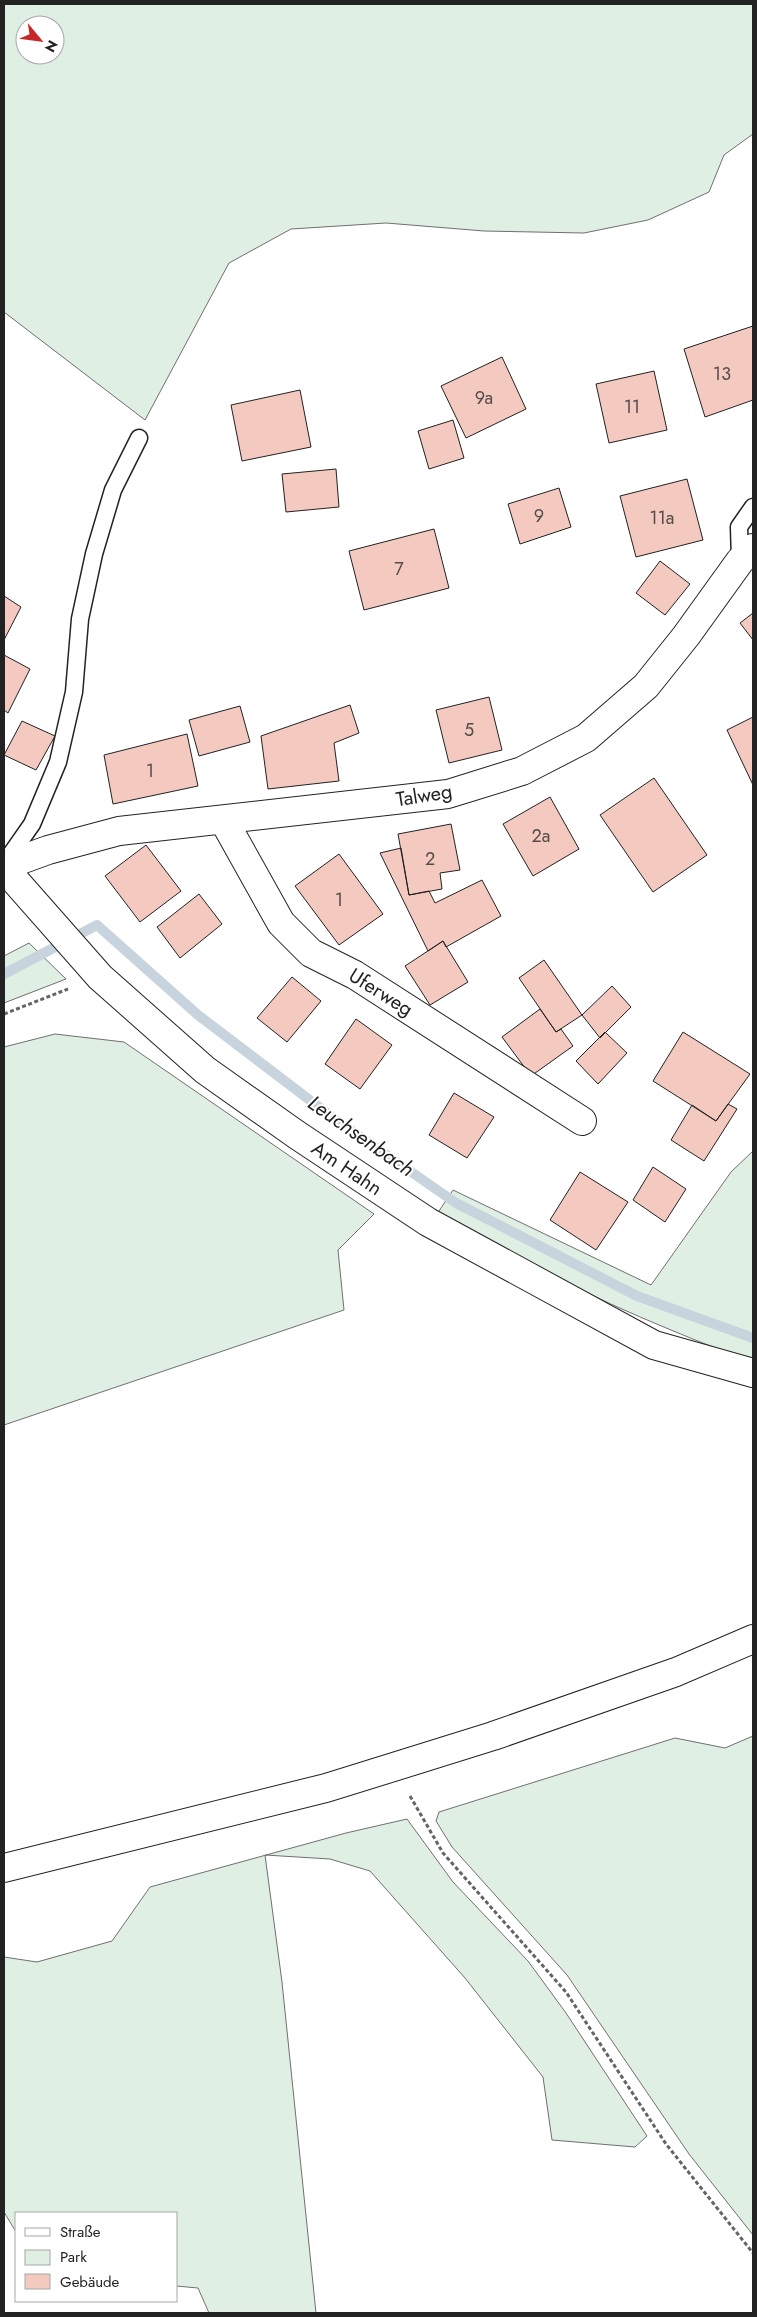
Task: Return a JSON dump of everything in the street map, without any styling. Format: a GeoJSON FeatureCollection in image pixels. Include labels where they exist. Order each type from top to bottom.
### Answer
{"type":"FeatureCollection","features":[{"type":"Feature","properties":{"kind":"street","name":"Talweg"},"geometry":{"type":"LineString","coordinates":[[4,866],[48,850],[119,832],[448,794],[522,771],[586,738],[646,686],[747,555]]}},
{"type":"Feature","properties":{"kind":"street","name":"Uferweg"},"geometry":{"type":"LineString","coordinates":[[224,821],[281,923],[311,953],[355,974],[582,1121]]}},
{"type":"Feature","properties":{"kind":"street","name":"Am Hahn"},"geometry":{"type":"LineString","coordinates":[[4,866],[91,968],[205,1070],[297,1135],[428,1222],[654,1345],[753,1373]]}},
{"type":"Feature","properties":{"kind":"street"},"geometry":{"type":"LineString","coordinates":[[4,1868],[326,1788],[493,1736],[667,1675],[753,1639]]}},
{"type":"Feature","properties":{"kind":"lane"},"geometry":{"type":"LineString","coordinates":[[4,866],[32,824],[58,762],[74,692],[80,619],[94,554],[113,490],[139,438]]}},
{"type":"Feature","properties":{"kind":"lane"},"geometry":{"type":"LineString","coordinates":[[747,555],[739,527],[753,507]]}},
{"type":"Feature","properties":{"kind":"path"},"geometry":{"type":"LineString","coordinates":[[4,1014],[91,968]]}},
{"type":"Feature","properties":{"kind":"path"},"geometry":{"type":"LineString","coordinates":[[394,1767],[442,1853],[566,1992],[666,2144],[753,2253]]}},
{"type":"Feature","properties":{"kind":"green space"},"geometry":{"type":"Polygon","coordinates":[[[4,4],[753,4],[753,134],[724,155],[709,192],[648,220],[584,233],[484,231],[386,223],[291,229],[229,263],[145,420],[4,312],[4,4]]]}},
{"type":"Feature","properties":{"kind":"green space"},"geometry":{"type":"Polygon","coordinates":[[[29,943],[66,979],[4,1003],[4,956],[29,943]]]}},
{"type":"Feature","properties":{"kind":"green space"},"geometry":{"type":"Polygon","coordinates":[[[55,1034],[124,1042],[374,1214],[338,1250],[344,1310],[4,1425],[4,1047],[55,1034]]]}},
{"type":"Feature","properties":{"kind":"green space"},"geometry":{"type":"Polygon","coordinates":[[[753,1151],[753,1358],[711,1346],[611,1304],[494,1246],[437,1214],[453,1190],[651,1285],[731,1172],[753,1151]]]}},
{"type":"Feature","properties":{"kind":"green space"},"geometry":{"type":"Polygon","coordinates":[[[753,1736],[753,2235],[689,2154],[567,1975],[452,1847],[436,1821],[439,1812],[675,1738],[725,1748],[753,1736]]]}},
{"type":"Feature","properties":{"kind":"green space"},"geometry":{"type":"Polygon","coordinates":[[[407,1819],[453,1882],[528,1961],[566,2013],[647,2136],[635,2147],[552,2140],[543,2077],[465,1978],[370,1871],[330,1859],[266,1855],[346,1833],[407,1819]]]}},
{"type":"Feature","properties":{"kind":"green space"},"geometry":{"type":"Polygon","coordinates":[[[265,1855],[282,1982],[316,2313],[209,2313],[198,2288],[178,2286],[178,2212],[15,2212],[15,2230],[4,2212],[4,1957],[37,1962],[112,1941],[150,1887],[265,1855]]]}},
{"type":"Feature","properties":{"kind":"building"},"geometry":{"type":"Polygon","coordinates":[[[753,326],[753,400],[705,417],[684,349],[753,326]]]}},
{"type":"Feature","properties":{"kind":"building"},"geometry":{"type":"Polygon","coordinates":[[[502,357],[526,409],[466,438],[441,386],[502,357]]]}},
{"type":"Feature","properties":{"kind":"building"},"geometry":{"type":"Polygon","coordinates":[[[654,371],[667,430],[609,443],[596,384],[654,371]]]}},
{"type":"Feature","properties":{"kind":"building"},"geometry":{"type":"Polygon","coordinates":[[[300,390],[311,447],[242,461],[231,405],[300,390]]]}},
{"type":"Feature","properties":{"kind":"building"},"geometry":{"type":"Polygon","coordinates":[[[453,420],[464,458],[429,469],[418,431],[453,420]]]}},
{"type":"Feature","properties":{"kind":"building"},"geometry":{"type":"Polygon","coordinates":[[[336,469],[339,507],[286,512],[282,474],[336,469]]]}},
{"type":"Feature","properties":{"kind":"building"},"geometry":{"type":"Polygon","coordinates":[[[687,479],[703,540],[636,557],[620,496],[687,479]]]}},
{"type":"Feature","properties":{"kind":"building"},"geometry":{"type":"Polygon","coordinates":[[[559,488],[571,527],[520,544],[508,504],[559,488]]]}},
{"type":"Feature","properties":{"kind":"building"},"geometry":{"type":"Polygon","coordinates":[[[434,529],[449,588],[364,610],[349,551],[434,529]]]}},
{"type":"Feature","properties":{"kind":"building"},"geometry":{"type":"Polygon","coordinates":[[[660,561],[690,584],[665,615],[636,593],[660,561]]]}},
{"type":"Feature","properties":{"kind":"building"},"geometry":{"type":"Polygon","coordinates":[[[4,596],[21,607],[4,640],[4,596]]]}},
{"type":"Feature","properties":{"kind":"building"},"geometry":{"type":"Polygon","coordinates":[[[753,613],[753,640],[740,623],[753,613]]]}},
{"type":"Feature","properties":{"kind":"building"},"geometry":{"type":"Polygon","coordinates":[[[4,655],[30,669],[8,713],[4,710],[4,655]]]}},
{"type":"Feature","properties":{"kind":"building"},"geometry":{"type":"Polygon","coordinates":[[[489,697],[502,750],[449,763],[436,710],[489,697]]]}},
{"type":"Feature","properties":{"kind":"building"},"geometry":{"type":"Polygon","coordinates":[[[350,705],[359,733],[334,743],[339,781],[268,789],[261,736],[350,705]]]}},
{"type":"Feature","properties":{"kind":"building"},"geometry":{"type":"Polygon","coordinates":[[[240,706],[250,742],[199,756],[189,720],[240,706]]]}},
{"type":"Feature","properties":{"kind":"building"},"geometry":{"type":"Polygon","coordinates":[[[753,717],[753,785],[727,730],[753,717]]]}},
{"type":"Feature","properties":{"kind":"building"},"geometry":{"type":"Polygon","coordinates":[[[22,721],[55,736],[36,770],[4,755],[22,721]]]}},
{"type":"Feature","properties":{"kind":"building"},"geometry":{"type":"Polygon","coordinates":[[[187,734],[198,786],[113,804],[104,755],[187,734]]]}},
{"type":"Feature","properties":{"kind":"building"},"geometry":{"type":"Polygon","coordinates":[[[654,778],[707,855],[653,892],[600,815],[654,778]]]}},
{"type":"Feature","properties":{"kind":"building"},"geometry":{"type":"Polygon","coordinates":[[[550,797],[579,849],[533,876],[503,824],[550,797]]]}},
{"type":"Feature","properties":{"kind":"building"},"geometry":{"type":"Polygon","coordinates":[[[451,824],[460,870],[440,873],[442,889],[409,895],[398,834],[451,824]]]}},
{"type":"Feature","properties":{"kind":"building"},"geometry":{"type":"Polygon","coordinates":[[[146,845],[181,891],[140,922],[105,876],[146,845]]]}},
{"type":"Feature","properties":{"kind":"building"},"geometry":{"type":"Polygon","coordinates":[[[401,848],[409,895],[429,891],[435,903],[482,880],[501,916],[446,947],[443,941],[428,951],[380,853],[401,848]]]}},
{"type":"Feature","properties":{"kind":"building"},"geometry":{"type":"Polygon","coordinates":[[[339,854],[383,914],[339,945],[295,886],[339,854]]]}},
{"type":"Feature","properties":{"kind":"building"},"geometry":{"type":"Polygon","coordinates":[[[199,894],[222,924],[180,958],[157,927],[199,894]]]}},
{"type":"Feature","properties":{"kind":"building"},"geometry":{"type":"Polygon","coordinates":[[[443,941],[468,982],[430,1005],[405,966],[443,941]]]}},
{"type":"Feature","properties":{"kind":"building"},"geometry":{"type":"Polygon","coordinates":[[[544,960],[582,1015],[556,1032],[519,978],[544,960]]]}},
{"type":"Feature","properties":{"kind":"building"},"geometry":{"type":"Polygon","coordinates":[[[292,977],[321,1001],[287,1042],[257,1018],[292,977]]]}},
{"type":"Feature","properties":{"kind":"building"},"geometry":{"type":"Polygon","coordinates":[[[612,986],[631,1007],[600,1038],[582,1015],[612,986]]]}},
{"type":"Feature","properties":{"kind":"building"},"geometry":{"type":"Polygon","coordinates":[[[540,1009],[556,1032],[561,1029],[573,1046],[531,1076],[502,1037],[540,1009]]]}},
{"type":"Feature","properties":{"kind":"building"},"geometry":{"type":"Polygon","coordinates":[[[356,1019],[392,1045],[360,1089],[325,1064],[356,1019]]]}},
{"type":"Feature","properties":{"kind":"building"},"geometry":{"type":"Polygon","coordinates":[[[605,1032],[627,1053],[598,1084],[576,1061],[605,1032]]]}},
{"type":"Feature","properties":{"kind":"building"},"geometry":{"type":"Polygon","coordinates":[[[683,1032],[750,1074],[716,1121],[653,1081],[683,1032]]]}},
{"type":"Feature","properties":{"kind":"building"},"geometry":{"type":"Polygon","coordinates":[[[454,1093],[494,1117],[467,1158],[429,1135],[454,1093]]]}},
{"type":"Feature","properties":{"kind":"building"},"geometry":{"type":"Polygon","coordinates":[[[728,1104],[737,1109],[704,1161],[671,1140],[692,1105],[716,1121],[728,1104]]]}},
{"type":"Feature","properties":{"kind":"building"},"geometry":{"type":"Polygon","coordinates":[[[653,1167],[686,1189],[665,1222],[633,1200],[653,1167]]]}},
{"type":"Feature","properties":{"kind":"building"},"geometry":{"type":"Polygon","coordinates":[[[580,1172],[628,1202],[596,1250],[550,1220],[580,1172]]]}},
{"type":"Feature","properties":{"kind":"waterway","name":"Leuchsenbach"},"geometry":{"type":"LineString","coordinates":[[4,974],[97,925],[198,1015],[332,1117],[456,1203],[637,1296],[753,1338]]}}]}
